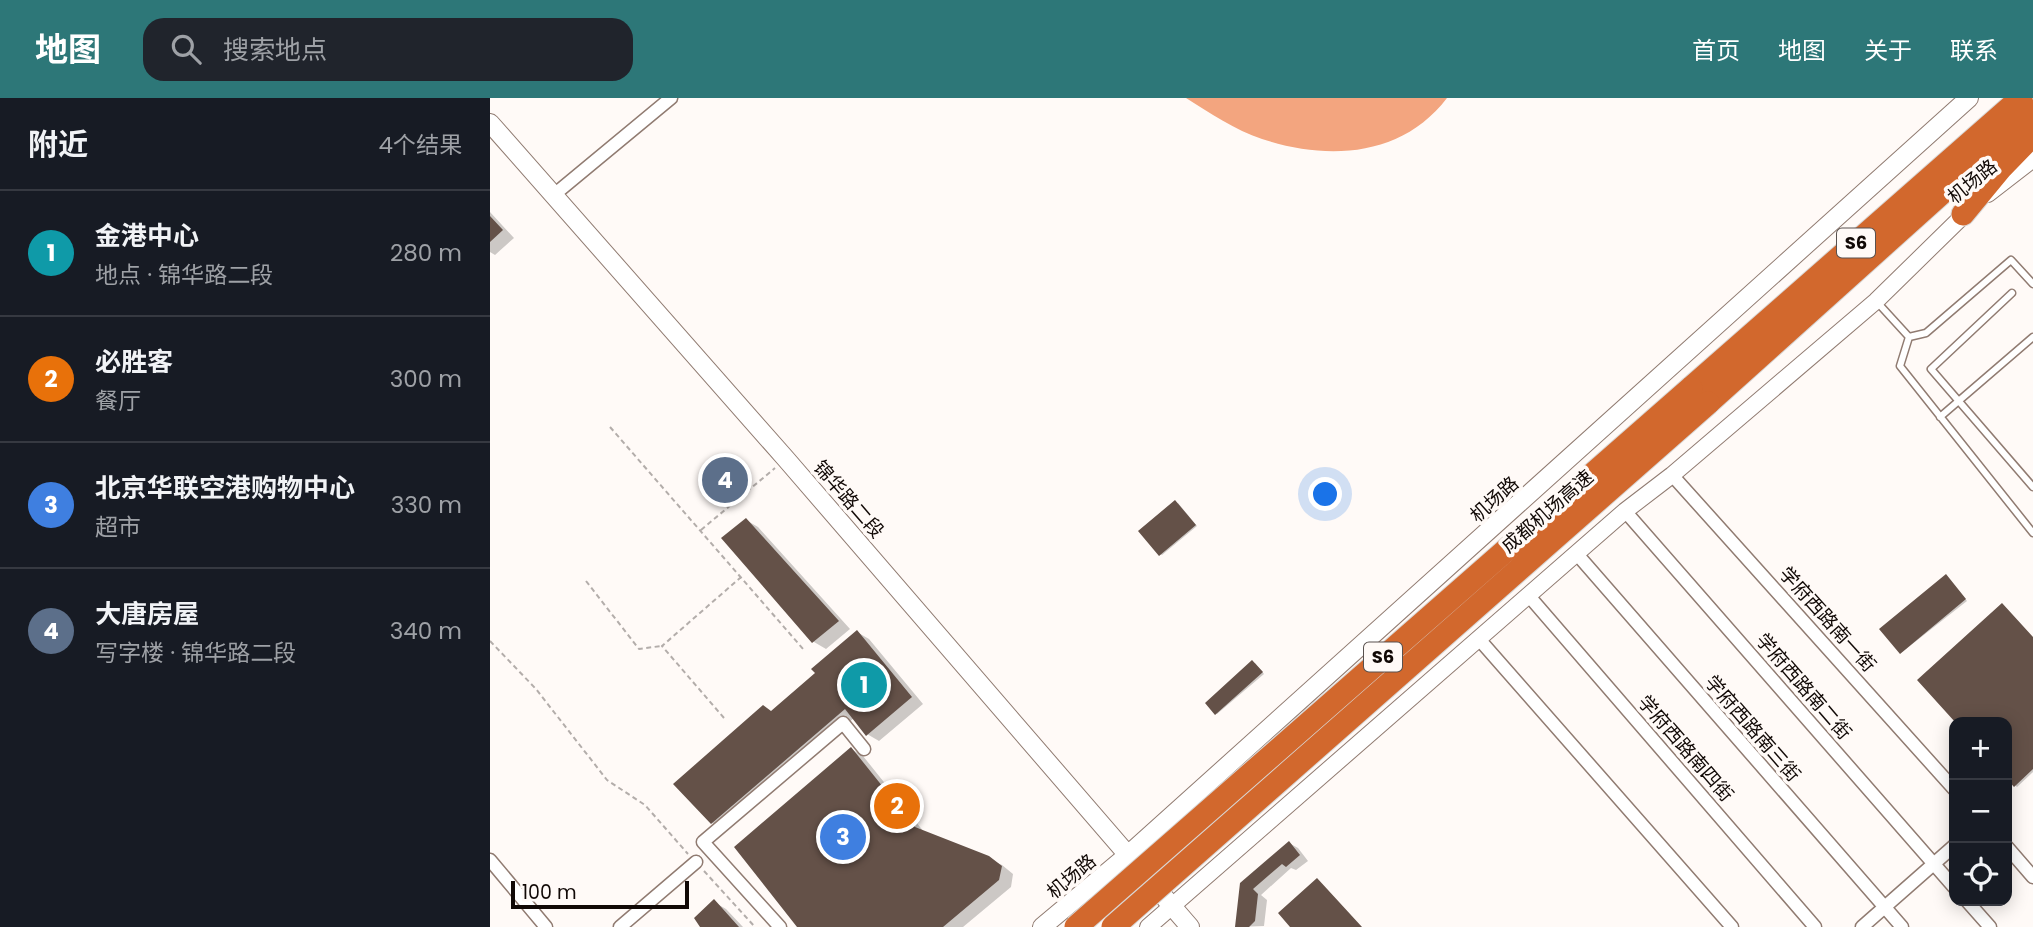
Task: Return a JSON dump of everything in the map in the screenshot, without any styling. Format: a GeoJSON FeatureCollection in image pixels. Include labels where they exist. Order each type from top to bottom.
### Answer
{"type":"FeatureCollection","features":[{"type":"Feature","properties":{"kind":"highway","name":"成都机场高速"},"geometry":{"type":"LineString","coordinates":[[1113,927],[1699,395],[2021,98]]}},
{"type":"Feature","properties":{"kind":"highway","name":"成都机场高速"},"geometry":{"type":"LineString","coordinates":[[1076,927],[2033,111]]}},
{"type":"Feature","properties":{"kind":"highway"},"geometry":{"type":"LineString","coordinates":[[1963,214],[2033,135]]}},
{"type":"Feature","properties":{"kind":"main road","name":"机场路"},"geometry":{"type":"LineString","coordinates":[[1042,927],[1128,855],[1969,98]]}},
{"type":"Feature","properties":{"kind":"main road"},"geometry":{"type":"LineString","coordinates":[[1895,164],[1927,146],[1982,98]]}},
{"type":"Feature","properties":{"kind":"main road","name":"锦华路二段"},"geometry":{"type":"LineString","coordinates":[[490,123],[786,458],[1190,927]]}},
{"type":"Feature","properties":{"kind":"street"},"geometry":{"type":"LineString","coordinates":[[555,194],[671,98]]}},
{"type":"Feature","properties":{"kind":"street","name":"机场路"},"geometry":{"type":"LineString","coordinates":[[1148,927],[1576,553],[1876,301],[1963,214],[2033,159]]}},
{"type":"Feature","properties":{"kind":"street","name":"学府西路南一街"},"geometry":{"type":"LineString","coordinates":[[1672,475],[1949,783]]}},
{"type":"Feature","properties":{"kind":"street","name":"学府西路南二街"},"geometry":{"type":"LineString","coordinates":[[1625,511],[1949,881]]}},
{"type":"Feature","properties":{"kind":"street","name":"学府西路南三街"},"geometry":{"type":"LineString","coordinates":[[1576,553],[1902,927]]}},
{"type":"Feature","properties":{"kind":"street","name":"学府西路南四街"},"geometry":{"type":"LineString","coordinates":[[1528,595],[1815,927]]}},
{"type":"Feature","properties":{"kind":"street"},"geometry":{"type":"LineString","coordinates":[[1478,638],[1731,927]]}},
{"type":"Feature","properties":{"kind":"street"},"geometry":{"type":"LineString","coordinates":[[779,927],[703,842],[844,723],[864,750]]}},
{"type":"Feature","properties":{"kind":"street"},"geometry":{"type":"LineString","coordinates":[[1862,927],[1949,850]]}},
{"type":"Feature","properties":{"kind":"street"},"geometry":{"type":"LineString","coordinates":[[2012,854],[2033,877]]}},
{"type":"Feature","properties":{"kind":"street"},"geometry":{"type":"LineString","coordinates":[[490,860],[546,927]]}},
{"type":"Feature","properties":{"kind":"street"},"geometry":{"type":"LineString","coordinates":[[620,927],[696,862]]}},
{"type":"Feature","properties":{"kind":"street"},"geometry":{"type":"LineString","coordinates":[[1971,906],[1990,927]]}},
{"type":"Feature","properties":{"kind":"lane"},"geometry":{"type":"LineString","coordinates":[[1909,337],[1926,333],[2011,260],[2033,284]]}},
{"type":"Feature","properties":{"kind":"lane"},"geometry":{"type":"LineString","coordinates":[[2012,293],[1931,369],[2033,487]]}},
{"type":"Feature","properties":{"kind":"lane"},"geometry":{"type":"LineString","coordinates":[[1876,301],[1909,337]]}},
{"type":"Feature","properties":{"kind":"lane"},"geometry":{"type":"LineString","coordinates":[[1909,337],[1900,366],[2033,533]]}},
{"type":"Feature","properties":{"kind":"lane"},"geometry":{"type":"LineString","coordinates":[[1940,417],[2033,337]]}},
{"type":"Feature","properties":{"kind":"path"},"geometry":{"type":"LineString","coordinates":[[610,427],[804,650]]}},
{"type":"Feature","properties":{"kind":"path"},"geometry":{"type":"LineString","coordinates":[[700,531],[786,458]]}},
{"type":"Feature","properties":{"kind":"path"},"geometry":{"type":"LineString","coordinates":[[586,581],[639,649],[662,646],[740,578]]}},
{"type":"Feature","properties":{"kind":"path"},"geometry":{"type":"LineString","coordinates":[[490,641],[536,689],[607,780],[645,805],[755,927]]}},
{"type":"Feature","properties":{"kind":"path"},"geometry":{"type":"LineString","coordinates":[[662,646],[724,718]]}},
{"type":"Feature","properties":{"kind":"shaded area"},"geometry":{"type":"Polygon","coordinates":[[[1186,98],[1447,98],[1429,118],[1386,143],[1338,151],[1312,150],[1262,139],[1232,126],[1186,98]]]}},
{"type":"Feature","properties":{"kind":"building"},"geometry":{"type":"Polygon","coordinates":[[[490,216],[503,230],[490,242],[490,216]]]}},
{"type":"Feature","properties":{"kind":"building"},"geometry":{"type":"Polygon","coordinates":[[[1175,500],[1196,525],[1159,556],[1138,531],[1175,500]]]}},
{"type":"Feature","properties":{"kind":"building"},"geometry":{"type":"Polygon","coordinates":[[[746,518],[839,621],[812,643],[721,538],[746,518]]]}},
{"type":"Feature","properties":{"kind":"building"},"geometry":{"type":"Polygon","coordinates":[[[1946,574],[1966,599],[1900,654],[1879,629],[1946,574]]]}},
{"type":"Feature","properties":{"kind":"building"},"geometry":{"type":"Polygon","coordinates":[[[2002,603],[2033,637],[2033,769],[2014,787],[2012,785],[2012,717],[1950,717],[1917,680],[2002,603]]]}},
{"type":"Feature","properties":{"kind":"building"},"geometry":{"type":"Polygon","coordinates":[[[857,630],[912,697],[866,736],[845,709],[711,824],[673,784],[763,705],[771,711],[815,673],[811,669],[857,630]]]}},
{"type":"Feature","properties":{"kind":"building"},"geometry":{"type":"Polygon","coordinates":[[[1252,660],[1263,672],[1215,715],[1205,703],[1252,660]]]}},
{"type":"Feature","properties":{"kind":"building"},"geometry":{"type":"Polygon","coordinates":[[[851,747],[915,827],[989,856],[1002,866],[999,880],[943,927],[797,927],[734,847],[851,747]]]}},
{"type":"Feature","properties":{"kind":"building"},"geometry":{"type":"Polygon","coordinates":[[[1289,841],[1300,855],[1286,867],[1282,864],[1253,889],[1258,894],[1255,921],[1249,927],[1235,927],[1240,883],[1289,841]]]}},
{"type":"Feature","properties":{"kind":"building"},"geometry":{"type":"Polygon","coordinates":[[[1317,878],[1362,927],[1290,927],[1278,913],[1317,878]]]}},
{"type":"Feature","properties":{"kind":"building"},"geometry":{"type":"Polygon","coordinates":[[[714,899],[739,927],[700,927],[694,918],[714,899]]]}},
{"type":"Feature","properties":{"kind":"place","name":"大唐房屋"},"geometry":{"type":"Point","coordinates":[725,480]}},
{"type":"Feature","properties":{"kind":"place","name":"金港中心"},"geometry":{"type":"Point","coordinates":[864,685]}},
{"type":"Feature","properties":{"kind":"place","name":"必胜客"},"geometry":{"type":"Point","coordinates":[897,806]}},
{"type":"Feature","properties":{"kind":"place","name":"北京华联空港购物中心"},"geometry":{"type":"Point","coordinates":[843,837]}}]}
